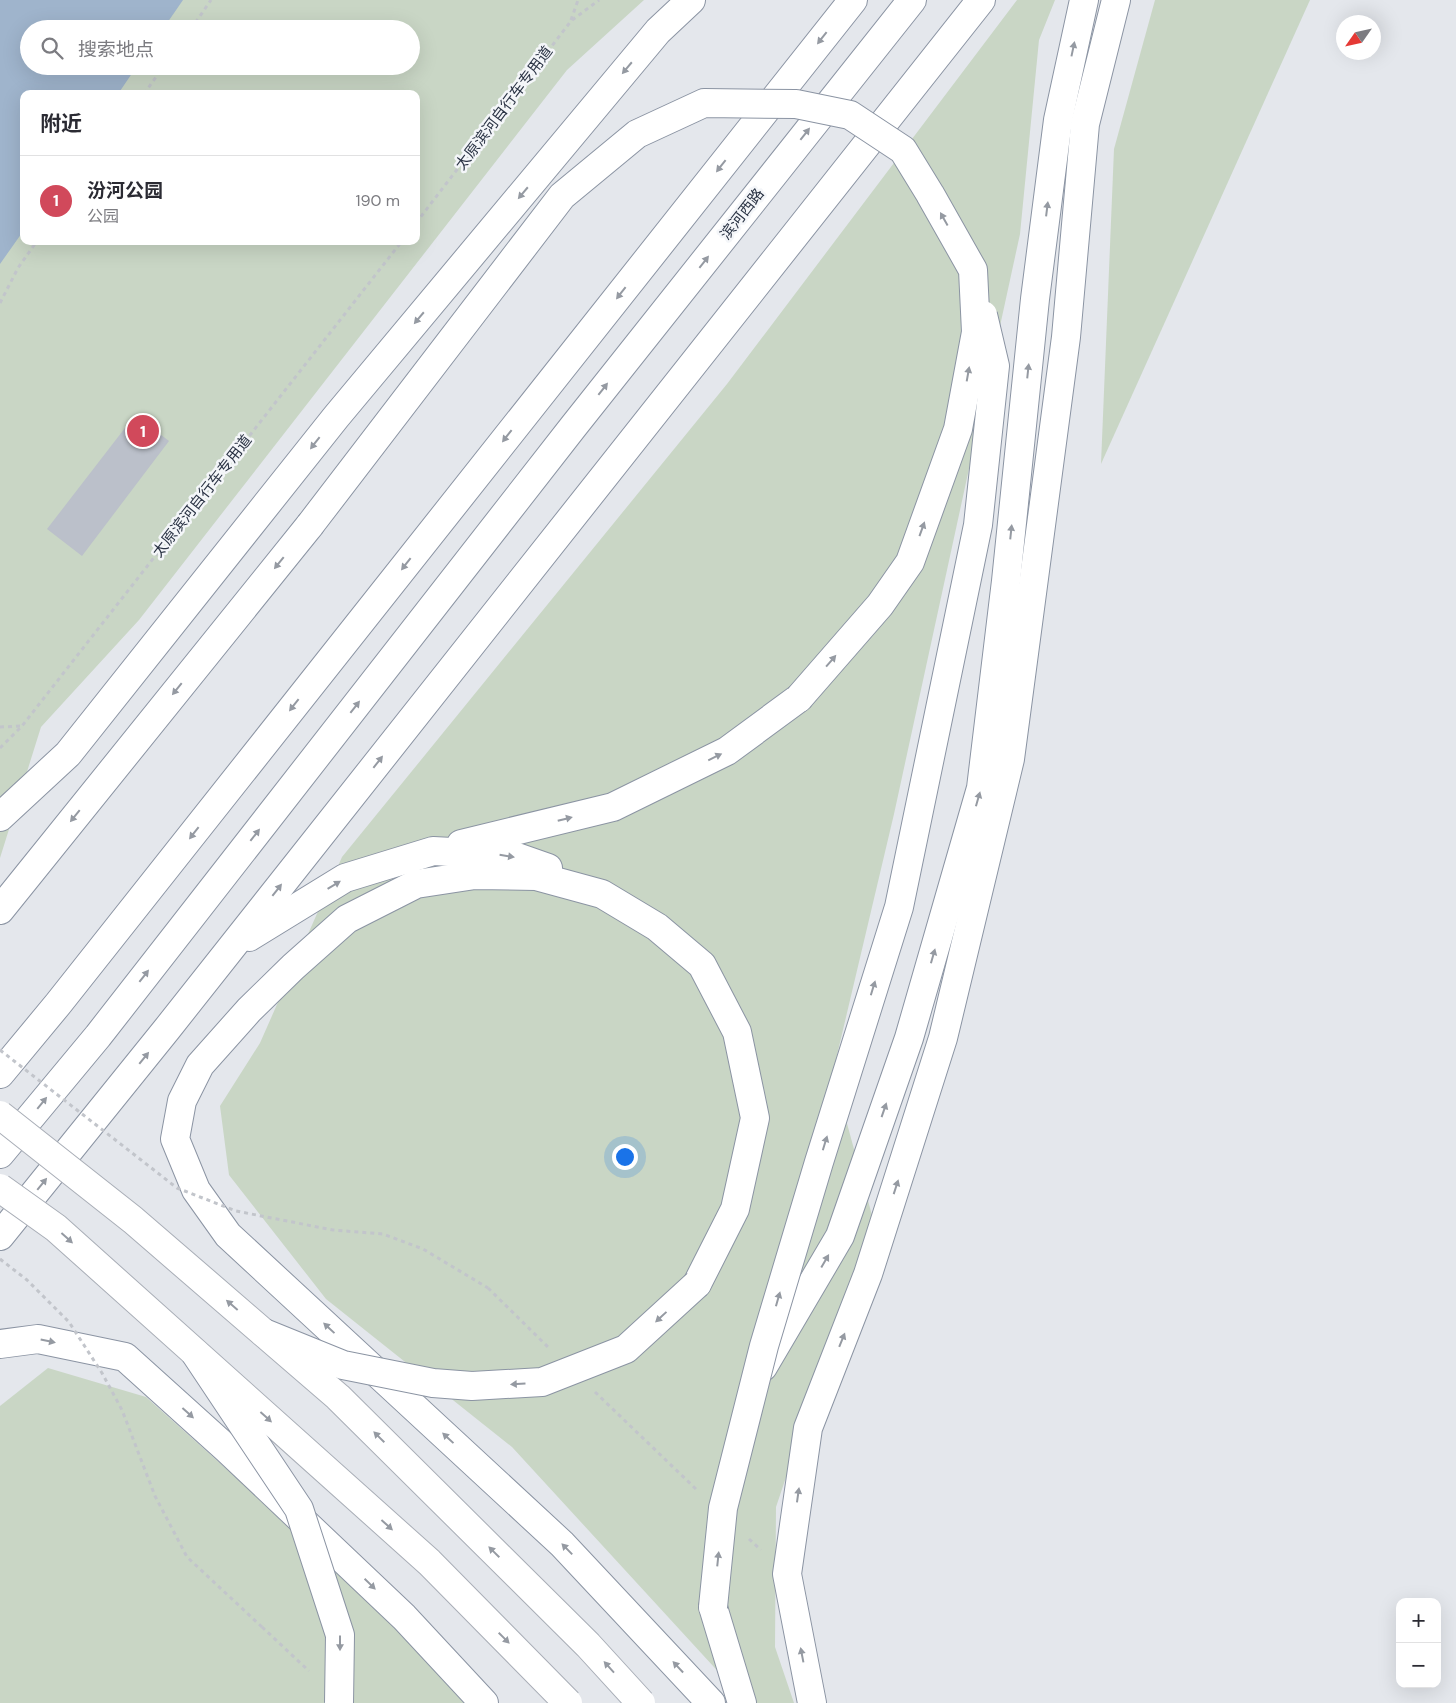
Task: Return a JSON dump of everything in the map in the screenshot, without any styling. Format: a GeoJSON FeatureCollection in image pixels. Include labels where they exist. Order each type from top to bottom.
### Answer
{"type":"FeatureCollection","features":[{"type":"Feature","properties":{"kind":"main road"},"geometry":{"type":"LineString","coordinates":[[0,817],[68,754],[336,417],[658,31],[690,0]]}},
{"type":"Feature","properties":{"kind":"main road"},"geometry":{"type":"LineString","coordinates":[[0,1074],[853,0]]}},
{"type":"Feature","properties":{"kind":"main road","name":"滨河西路"},"geometry":{"type":"LineString","coordinates":[[0,1154],[104,1028],[573,427],[912,0]]}},
{"type":"Feature","properties":{"kind":"main road"},"geometry":{"type":"LineString","coordinates":[[0,1236],[232,947],[981,0]]}},
{"type":"Feature","properties":{"kind":"main road"},"geometry":{"type":"LineString","coordinates":[[756,1379],[840,1236],[909,1038],[981,788],[1006,581],[1035,299],[1058,120],[1084,0]]}},
{"type":"Feature","properties":{"kind":"main road"},"geometry":{"type":"LineString","coordinates":[[812,1703],[787,1574],[808,1428],[868,1274],[943,1038],[1010,759],[1066,337],[1085,124],[1116,0]]}},
{"type":"Feature","properties":{"kind":"main road"},"geometry":{"type":"LineString","coordinates":[[0,910],[310,525],[562,196],[637,134],[704,103],[796,104],[850,115],[903,150],[973,270],[995,366],[978,525],[899,907],[818,1162],[756,1379],[723,1508],[713,1607],[742,1703]]}},
{"type":"Feature","properties":{"kind":"main road"},"geometry":{"type":"LineString","coordinates":[[232,947],[345,878],[433,851],[613,807],[727,751],[799,698],[880,605],[910,562],[958,429],[976,332],[973,270]]}},
{"type":"Feature","properties":{"kind":"main road"},"geometry":{"type":"LineString","coordinates":[[264,1333],[343,1365],[433,1383],[472,1386],[542,1382],[626,1350],[697,1284],[735,1209],[755,1118],[737,1032],[702,965],[657,927],[582,880],[510,856],[433,851]]}},
{"type":"Feature","properties":{"kind":"main road"},"geometry":{"type":"LineString","coordinates":[[657,927],[602,894],[536,876],[475,876],[416,884],[347,919],[293,967],[249,1010],[200,1065],[182,1101],[175,1139],[196,1190],[228,1235],[562,1544],[711,1703]]}},
{"type":"Feature","properties":{"kind":"main road"},"geometry":{"type":"LineString","coordinates":[[0,1057],[35,1032]]}},
{"type":"Feature","properties":{"kind":"main road"},"geometry":{"type":"LineString","coordinates":[[0,1115],[134,1220],[338,1397],[588,1645],[641,1703]]}},
{"type":"Feature","properties":{"kind":"main road"},"geometry":{"type":"LineString","coordinates":[[0,1188],[56,1228],[429,1562],[568,1703]]}},
{"type":"Feature","properties":{"kind":"main road"},"geometry":{"type":"LineString","coordinates":[[0,1344],[38,1338],[125,1357],[227,1448],[404,1617],[484,1703]]}},
{"type":"Feature","properties":{"kind":"main road"},"geometry":{"type":"LineString","coordinates":[[195,1353],[299,1509],[340,1635],[339,1703]]}},
{"type":"Feature","properties":{"kind":"path"},"geometry":{"type":"LineString","coordinates":[[197,20],[211,0]]}},
{"type":"Feature","properties":{"kind":"path"},"geometry":{"type":"LineString","coordinates":[[571,21],[578,0]]}},
{"type":"Feature","properties":{"kind":"path","name":"太原滨河自行车专用道"},"geometry":{"type":"LineString","coordinates":[[420,218],[571,21],[599,0]]}},
{"type":"Feature","properties":{"kind":"path"},"geometry":{"type":"LineString","coordinates":[[147,90],[158,75]]}},
{"type":"Feature","properties":{"kind":"path"},"geometry":{"type":"LineString","coordinates":[[0,303],[18,268],[34,245]]}},
{"type":"Feature","properties":{"kind":"path","name":"太原滨河自行车专用道"},"geometry":{"type":"LineString","coordinates":[[0,748],[22,726],[399,245]]}},
{"type":"Feature","properties":{"kind":"path"},"geometry":{"type":"LineString","coordinates":[[0,727],[22,726]]}},
{"type":"Feature","properties":{"kind":"path"},"geometry":{"type":"LineString","coordinates":[[0,1050],[177,1188],[236,1210],[333,1230],[382,1234],[423,1249],[488,1288],[550,1349]]}},
{"type":"Feature","properties":{"kind":"path"},"geometry":{"type":"LineString","coordinates":[[0,1259],[27,1280],[69,1322],[102,1373],[122,1410],[155,1496],[187,1557],[310,1671]]}},
{"type":"Feature","properties":{"kind":"path"},"geometry":{"type":"LineString","coordinates":[[592,1390],[700,1492]]}},
{"type":"Feature","properties":{"kind":"path"},"geometry":{"type":"LineString","coordinates":[[743,1533],[787,1574]]}},
{"type":"Feature","properties":{"kind":"green space"},"geometry":{"type":"Polygon","coordinates":[[[0,0],[644,0],[567,70],[139,620],[41,727],[0,858],[0,0]]]}},
{"type":"Feature","properties":{"kind":"green space"},"geometry":{"type":"Polygon","coordinates":[[[1017,0],[1055,0],[1039,40],[1020,234],[894,814],[833,1072],[873,1219],[776,1507],[775,1647],[794,1703],[747,1703],[512,1447],[326,1299],[229,1175],[220,1106],[260,1043],[342,857],[727,384],[1017,0]]]}},
{"type":"Feature","properties":{"kind":"green space"},"geometry":{"type":"Polygon","coordinates":[[[1155,0],[1310,0],[1101,464],[1114,149],[1155,0]]]}},
{"type":"Feature","properties":{"kind":"green space"},"geometry":{"type":"Polygon","coordinates":[[[48,1368],[146,1397],[489,1703],[0,1703],[0,1406],[48,1368]]]}},
{"type":"Feature","properties":{"kind":"water"},"geometry":{"type":"Polygon","coordinates":[[[0,0],[183,0],[169,20],[20,20],[20,75],[131,75],[121,90],[20,90],[20,236],[0,264],[0,0]]]}},
{"type":"Feature","properties":{"kind":"building"},"geometry":{"type":"Polygon","coordinates":[[[135,415],[169,441],[82,556],[47,529],[135,415]]]}},
{"type":"Feature","properties":{"kind":"place","name":"汾河公园"},"geometry":{"type":"Point","coordinates":[143,431]}}]}
